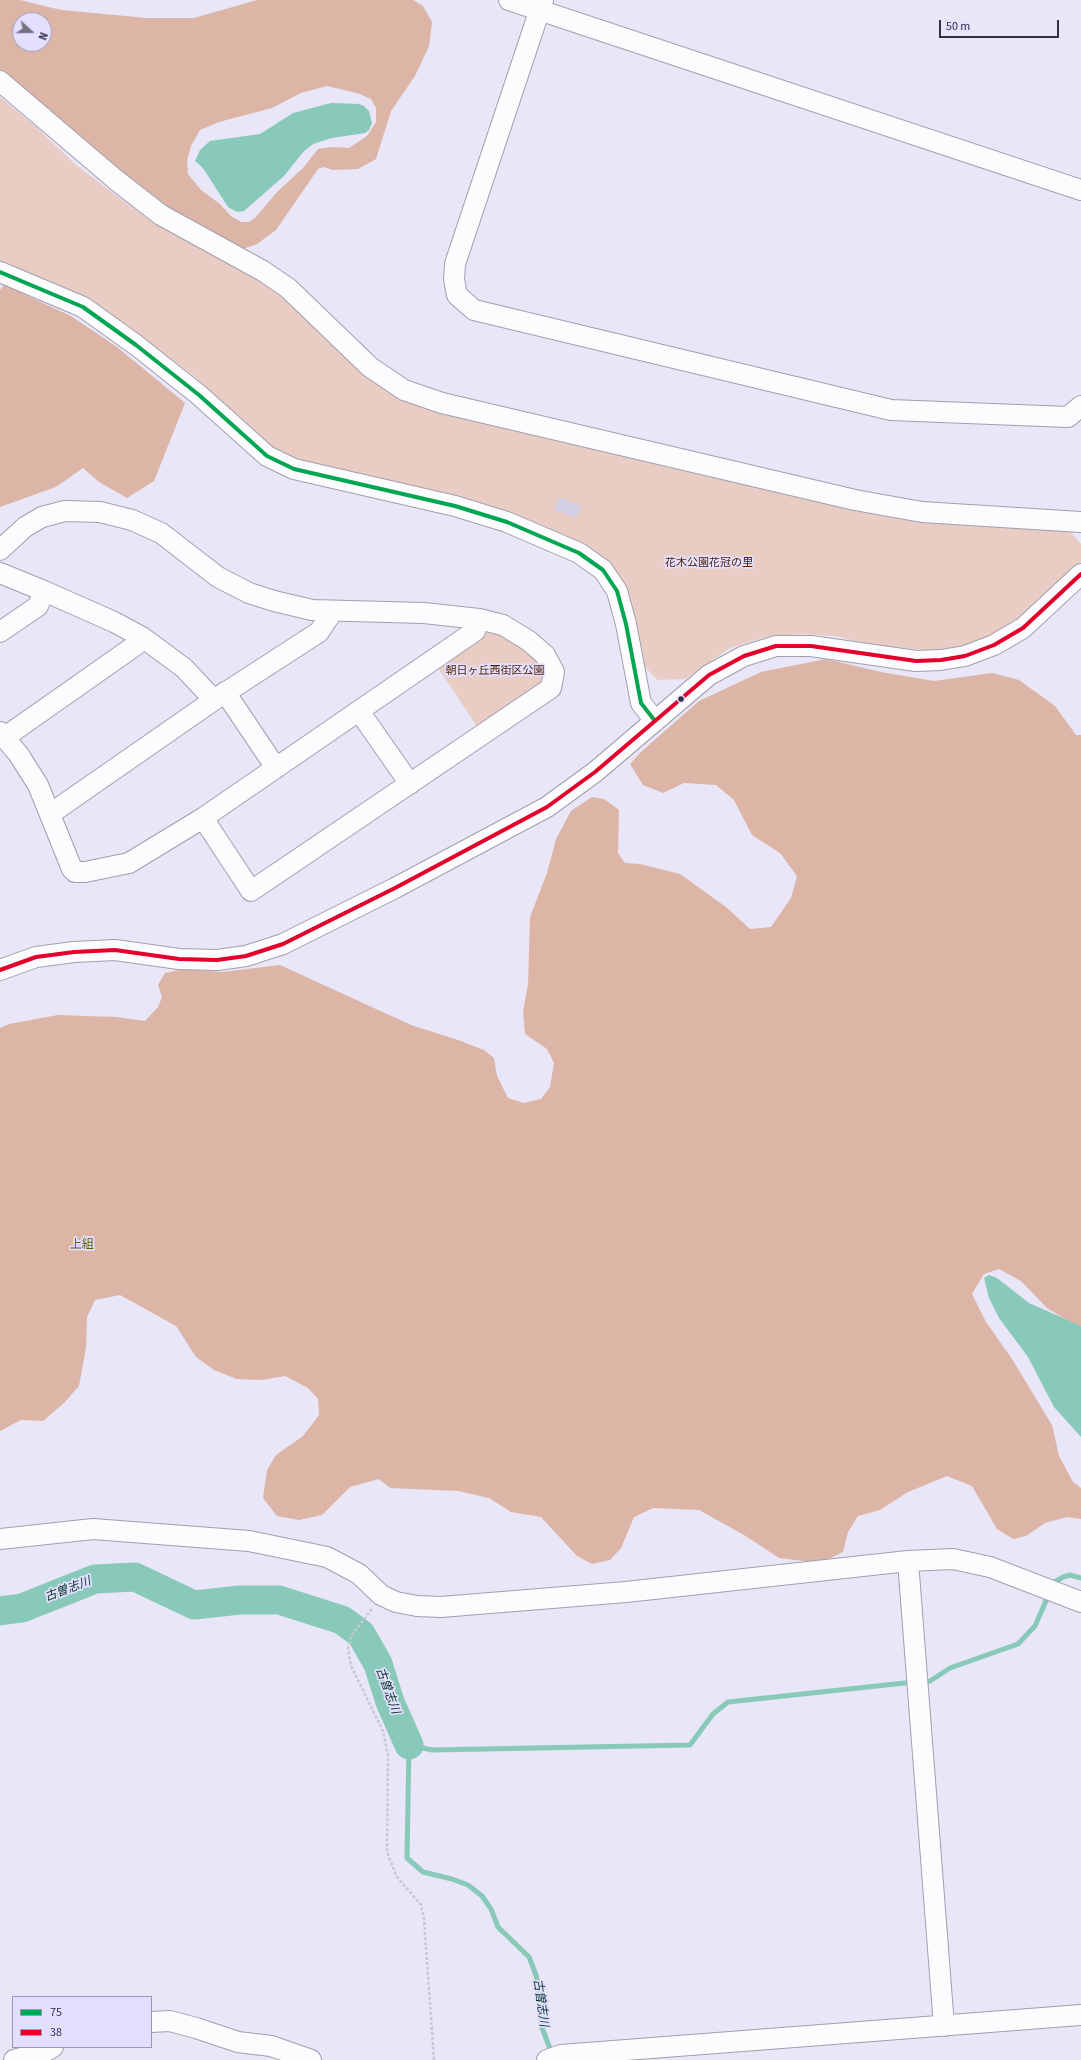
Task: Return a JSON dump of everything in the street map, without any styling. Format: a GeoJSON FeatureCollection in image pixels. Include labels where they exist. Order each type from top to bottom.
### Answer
{"type":"FeatureCollection","features":[{"type":"Feature","properties":{"kind":"street"},"geometry":{"type":"LineString","coordinates":[[509,0],[541,5],[1081,190]]}},
{"type":"Feature","properties":{"kind":"street"},"geometry":{"type":"LineString","coordinates":[[541,5],[455,264],[454,279],[457,295],[474,310],[891,410],[1068,417],[1081,406]]}},
{"type":"Feature","properties":{"kind":"street"},"geometry":{"type":"LineString","coordinates":[[0,81],[116,180],[160,215],[263,271],[288,288],[370,367],[404,390],[442,404],[855,500],[922,512],[1081,522]]}},
{"type":"Feature","properties":{"kind":"street"},"geometry":{"type":"LineString","coordinates":[[0,272],[83,307],[136,345],[199,394],[268,456],[294,469],[455,506],[507,522],[579,553],[603,570],[617,591],[626,624],[641,703],[655,721]]}},
{"type":"Feature","properties":{"kind":"street"},"geometry":{"type":"LineString","coordinates":[[0,550],[25,527],[42,517],[65,511],[100,512],[132,520],[160,533],[218,577],[249,593],[312,610],[424,614],[479,619],[503,625],[529,640],[545,655],[554,672],[551,688],[251,891],[203,818]]}},
{"type":"Feature","properties":{"kind":"street"},"geometry":{"type":"LineString","coordinates":[[0,573],[114,622],[142,637],[220,696],[276,768]]}},
{"type":"Feature","properties":{"kind":"street"},"geometry":{"type":"LineString","coordinates":[[2,964],[36,957],[74,952],[115,950],[179,959],[216,960],[246,956],[283,944],[395,888],[547,807],[595,772],[710,675],[744,656],[776,646],[811,646],[916,661],[941,660],[965,656],[994,645],[1023,628],[1081,574]]}},
{"type":"Feature","properties":{"kind":"street"},"geometry":{"type":"LineString","coordinates":[[0,632],[38,606],[44,591]]}},
{"type":"Feature","properties":{"kind":"street"},"geometry":{"type":"LineString","coordinates":[[50,814],[220,696],[319,632],[333,611]]}},
{"type":"Feature","properties":{"kind":"street"},"geometry":{"type":"LineString","coordinates":[[142,637],[136,645],[3,734],[38,785],[70,866],[75,872],[80,873],[129,863],[203,818],[475,631],[479,619]]}},
{"type":"Feature","properties":{"kind":"street"},"geometry":{"type":"LineString","coordinates":[[359,711],[410,784]]}},
{"type":"Feature","properties":{"kind":"street"},"geometry":{"type":"LineString","coordinates":[[0,1538],[93,1529],[249,1541],[327,1557],[359,1574],[381,1594],[396,1602],[417,1606],[441,1607],[727,1582],[908,1561],[953,1559],[990,1567],[1081,1602]]}},
{"type":"Feature","properties":{"kind":"street"},"geometry":{"type":"LineString","coordinates":[[908,1561],[944,2026]]}},
{"type":"Feature","properties":{"kind":"street"},"geometry":{"type":"LineString","coordinates":[[552,2058],[1081,2014]]}},
{"type":"Feature","properties":{"kind":"street"},"geometry":{"type":"LineString","coordinates":[[152,2022],[170,2021],[238,2042],[271,2046],[311,2060]]}},
{"type":"Feature","properties":{"kind":"street"},"geometry":{"type":"LineString","coordinates":[[14,2060],[44,2052],[51,2048]]}},
{"type":"Feature","properties":{"kind":"path"},"geometry":{"type":"LineString","coordinates":[[363,1620],[351,1636],[348,1648],[351,1666],[382,1731],[388,1756],[387,1852],[398,1877],[421,1905],[424,1919],[434,2060]]}},
{"type":"Feature","properties":{"kind":"green space","name":"花木公園花冠の里"},"geometry":{"type":"Polygon","coordinates":[[[0,97],[36,127],[76,165],[145,217],[254,274],[289,301],[361,372],[385,389],[431,411],[499,426],[1068,529],[1081,544],[1081,562],[1019,619],[995,635],[962,647],[933,651],[867,644],[835,636],[800,634],[762,638],[730,648],[685,679],[658,680],[643,665],[620,578],[473,501],[452,494],[325,469],[285,455],[259,438],[232,410],[194,376],[139,335],[90,302],[65,289],[0,261],[0,97]]]}},
{"type":"Feature","properties":{"kind":"green space","name":"朝日ヶ丘西街区公園"},"geometry":{"type":"Polygon","coordinates":[[[491,628],[537,657],[547,679],[478,728],[437,666],[491,628]]]}},
{"type":"Feature","properties":{"kind":"shaded area"},"geometry":{"type":"Polygon","coordinates":[[[0,0],[20,0],[61,10],[147,18],[194,18],[257,0],[413,0],[423,6],[432,22],[429,46],[415,76],[391,111],[376,159],[358,169],[333,170],[323,167],[318,169],[276,230],[257,244],[243,249],[185,221],[126,182],[0,73],[0,0]],[[327,86],[301,93],[272,108],[219,122],[200,130],[191,146],[187,161],[188,174],[201,190],[220,204],[231,216],[241,222],[249,222],[256,217],[277,192],[303,168],[318,149],[332,147],[349,148],[367,136],[376,122],[376,108],[371,99],[357,93],[327,86]]]}},
{"type":"Feature","properties":{"kind":"shaded area"},"geometry":{"type":"Polygon","coordinates":[[[331,103],[359,104],[364,106],[369,111],[372,123],[369,130],[365,133],[332,138],[313,144],[304,151],[284,176],[244,211],[237,212],[228,207],[203,168],[195,161],[200,150],[210,141],[260,134],[293,113],[331,103]]]}},
{"type":"Feature","properties":{"kind":"shaded area"},"geometry":{"type":"Polygon","coordinates":[[[4,285],[71,316],[117,347],[185,403],[154,481],[127,498],[99,482],[83,468],[56,487],[0,507],[0,290],[4,285]]]}},
{"type":"Feature","properties":{"kind":"shaded area"},"geometry":{"type":"Polygon","coordinates":[[[826,659],[881,672],[934,681],[992,673],[1019,680],[1055,706],[1076,735],[1081,735],[1081,1329],[1047,1308],[1021,1281],[999,1269],[984,1274],[972,1294],[986,1322],[1012,1359],[1052,1425],[1059,1456],[1073,1482],[1081,1488],[1081,1519],[1067,1517],[1045,1523],[1026,1536],[1013,1539],[997,1529],[972,1486],[947,1476],[908,1492],[880,1510],[858,1516],[848,1532],[843,1552],[820,1563],[779,1558],[744,1535],[699,1510],[653,1508],[634,1517],[621,1548],[610,1560],[592,1564],[577,1556],[541,1517],[511,1512],[489,1498],[458,1491],[390,1488],[379,1479],[350,1487],[322,1515],[299,1520],[277,1516],[263,1498],[267,1470],[276,1455],[303,1436],[319,1415],[318,1399],[308,1388],[285,1376],[261,1380],[237,1379],[214,1370],[196,1357],[176,1326],[120,1295],[95,1300],[87,1317],[86,1348],[79,1386],[64,1403],[43,1421],[21,1420],[0,1431],[0,1028],[9,1024],[58,1015],[116,1017],[145,1021],[158,1007],[162,997],[158,985],[165,973],[184,969],[222,972],[280,965],[411,1025],[484,1050],[494,1058],[497,1076],[508,1098],[524,1103],[541,1099],[550,1087],[554,1063],[547,1049],[525,1034],[523,1012],[528,984],[530,917],[547,873],[556,839],[571,811],[592,797],[604,799],[619,810],[618,853],[625,863],[640,864],[680,874],[726,907],[750,929],[771,927],[791,898],[797,876],[780,853],[752,835],[734,800],[716,785],[684,783],[663,793],[643,785],[630,764],[642,751],[699,701],[761,672],[826,659]]]}},
{"type":"Feature","properties":{"kind":"shaded area"},"geometry":{"type":"Polygon","coordinates":[[[989,1275],[997,1278],[1029,1303],[1081,1326],[1081,1437],[1054,1407],[1028,1357],[999,1318],[989,1298],[984,1278],[989,1275]]]}},
{"type":"Feature","properties":{"kind":"building"},"geometry":{"type":"Polygon","coordinates":[[[559,497],[581,506],[576,518],[554,510],[559,497]]]}},
{"type":"Feature","properties":{"kind":"waterway"},"geometry":{"type":"LineString","coordinates":[[1052,1587],[1053,1583],[1063,1577],[1070,1575],[1081,1578]]}},
{"type":"Feature","properties":{"kind":"waterway","name":"古曽志川"},"geometry":{"type":"LineString","coordinates":[[0,1611],[22,1608],[95,1579],[135,1577],[194,1605],[240,1600],[279,1600],[342,1620],[361,1634],[378,1664],[390,1702],[409,1745]]}},
{"type":"Feature","properties":{"kind":"waterway"},"geometry":{"type":"LineString","coordinates":[[922,1682],[930,1681],[950,1668],[1018,1644],[1035,1626],[1049,1594]]}},
{"type":"Feature","properties":{"kind":"waterway"},"geometry":{"type":"LineString","coordinates":[[552,2054],[541,2025],[540,1995],[536,1975],[529,1957],[498,1927],[491,1909],[482,1896],[468,1885],[452,1879],[423,1872],[407,1858],[409,1745],[432,1750],[690,1745],[713,1714],[728,1702],[914,1682]]}},
{"type":"Feature","properties":{"kind":"transit line","name":"75"},"geometry":{"type":"LineString","coordinates":[[0,272],[83,307],[136,345],[199,395],[267,456],[294,469],[455,506],[507,522],[579,553],[603,570],[617,591],[626,624],[641,703],[655,721]]}},
{"type":"Feature","properties":{"kind":"transit line","name":"38"},"geometry":{"type":"LineString","coordinates":[[0,970],[36,957],[74,952],[115,950],[179,959],[217,960],[246,956],[283,944],[395,888],[547,807],[595,772],[709,675],[744,656],[776,646],[811,646],[916,661],[941,660],[965,656],[994,645],[1023,628],[1081,574]]}},
{"type":"Feature","properties":{"kind":"district","name":"上組"},"geometry":{"type":"Point","coordinates":[82,1245]}}]}
